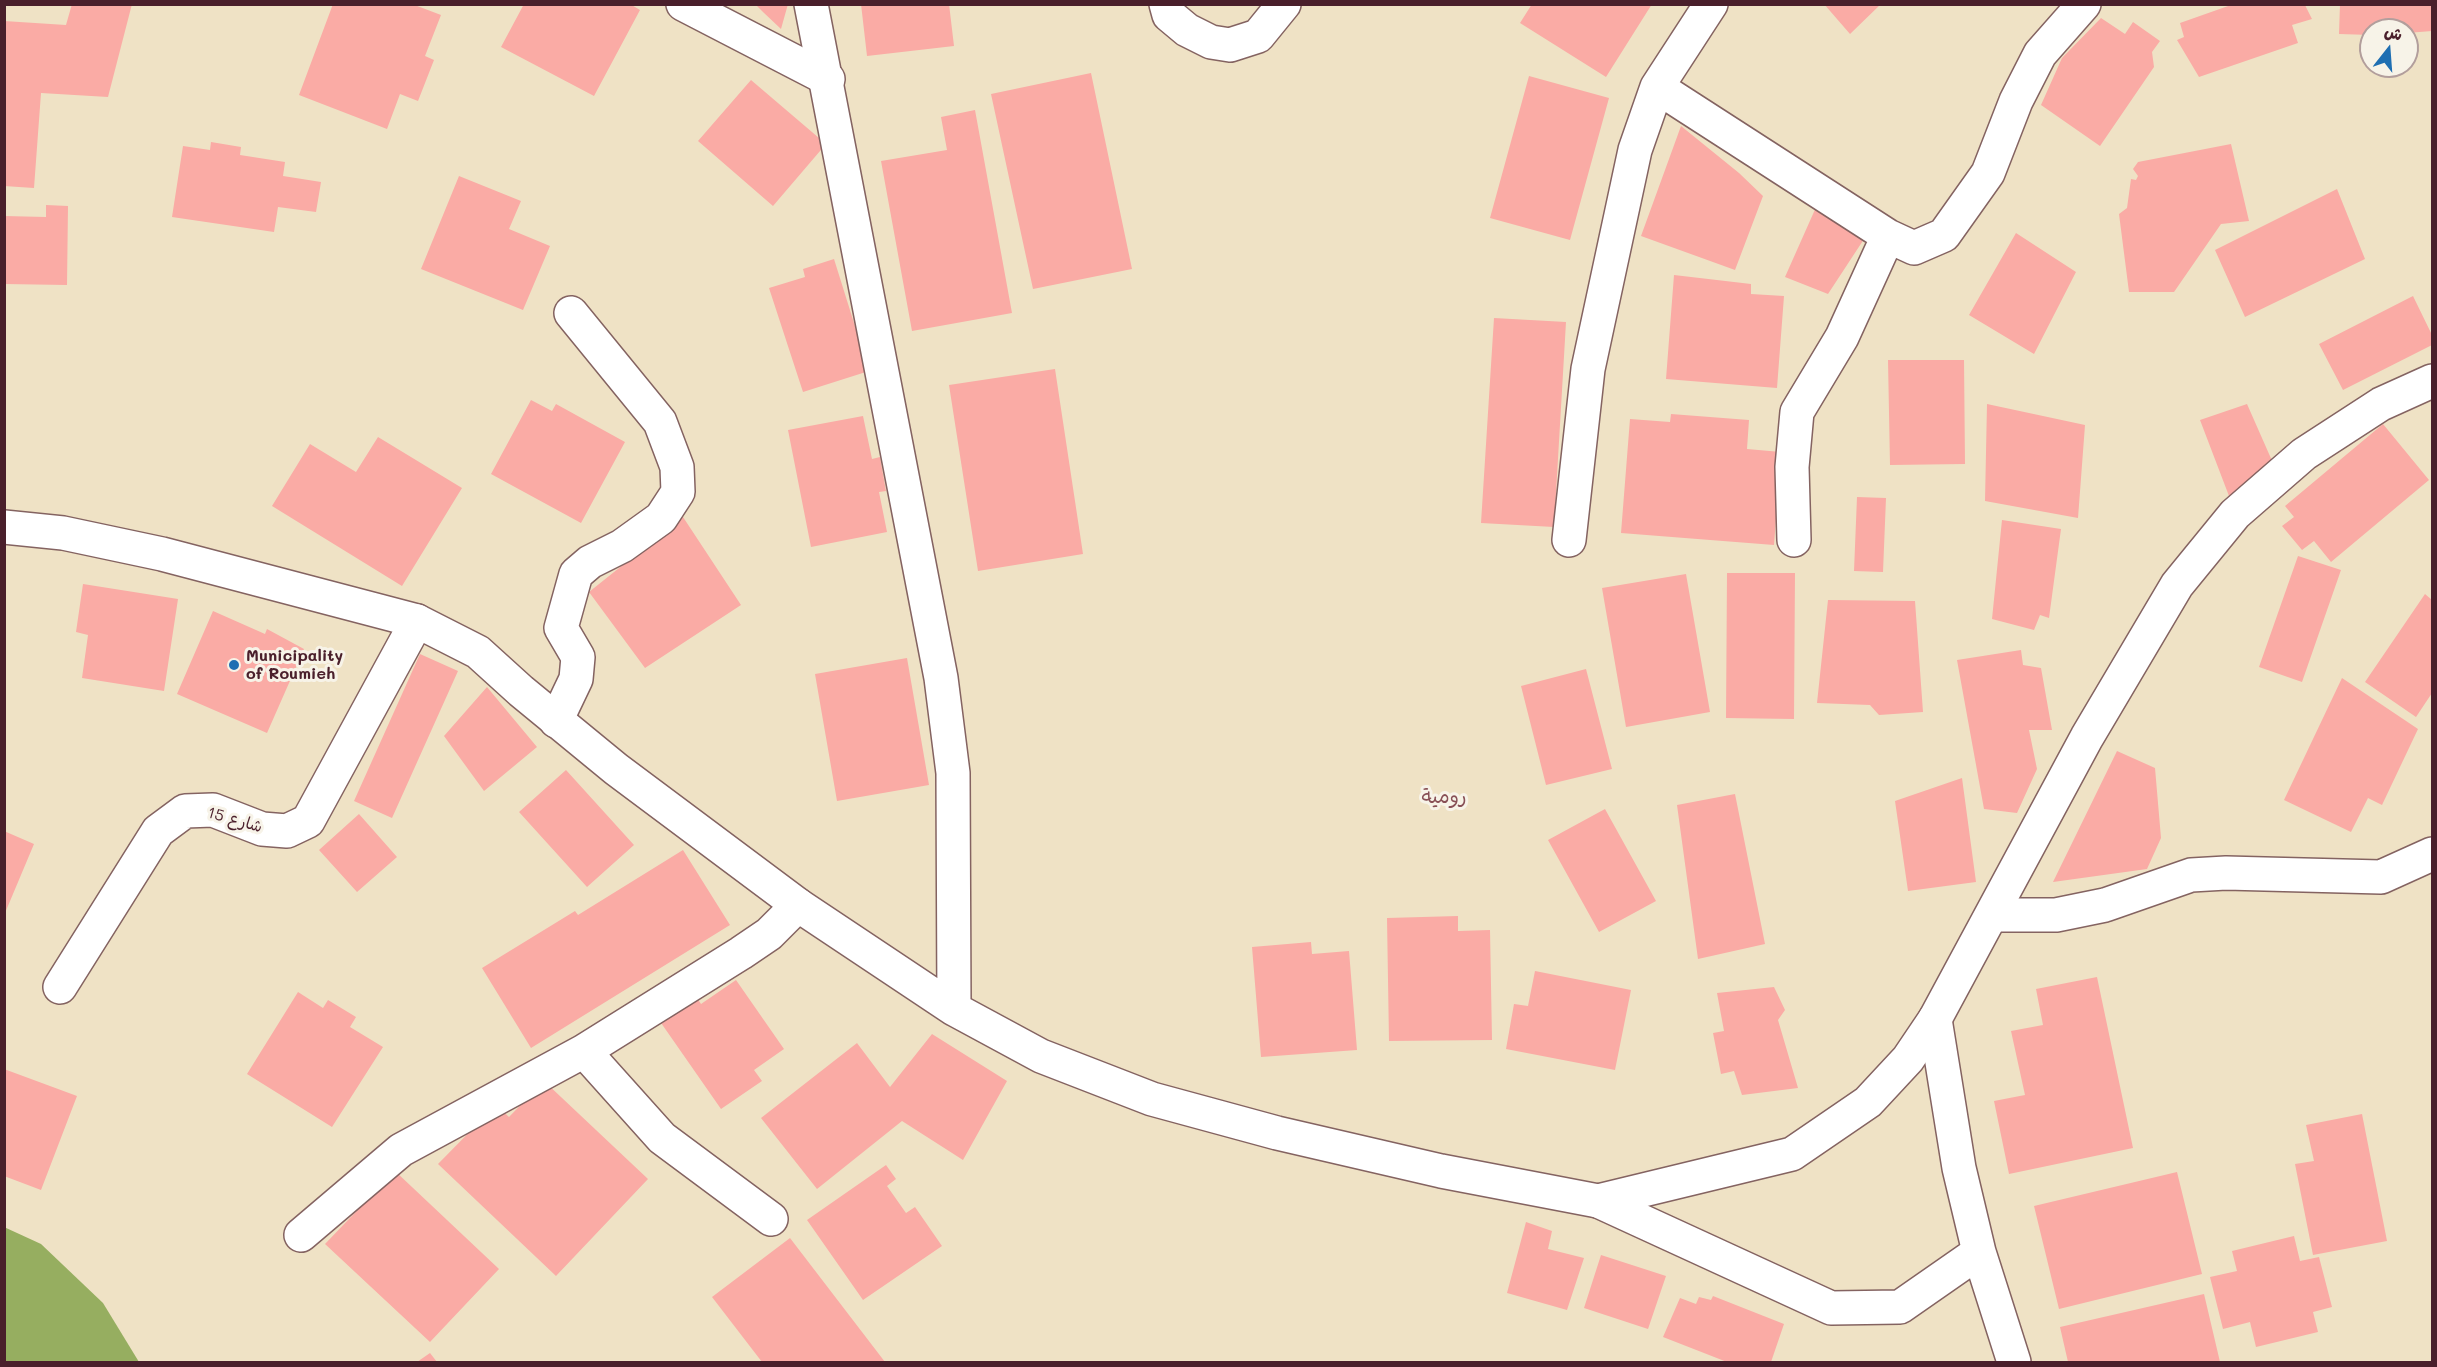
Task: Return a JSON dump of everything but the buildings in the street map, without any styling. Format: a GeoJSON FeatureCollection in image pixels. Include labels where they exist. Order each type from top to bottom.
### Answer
{"type":"FeatureCollection","features":[{"type":"Feature","properties":{"kind":"street"},"geometry":{"type":"LineString","coordinates":[[683,4],[828,79]]}},
{"type":"Feature","properties":{"kind":"street"},"geometry":{"type":"LineString","coordinates":[[812,4],[941,678],[953,774],[954,1009]]}},
{"type":"Feature","properties":{"kind":"street"},"geometry":{"type":"LineString","coordinates":[[1166,4],[1169,15],[1187,30],[1211,42],[1230,45],[1258,36],[1284,4]]}},
{"type":"Feature","properties":{"kind":"street"},"geometry":{"type":"LineString","coordinates":[[1569,540],[1588,369],[1635,150],[1657,87],[1712,4]]}},
{"type":"Feature","properties":{"kind":"street"},"geometry":{"type":"LineString","coordinates":[[1657,87],[1888,236],[1914,248],[1944,235],[1988,173],[2016,101],[2040,54],[2084,4]]}},
{"type":"Feature","properties":{"kind":"street"},"geometry":{"type":"LineString","coordinates":[[1794,540],[1792,467],[1797,412],[1842,337],[1888,236]]}},
{"type":"Feature","properties":{"kind":"street"},"geometry":{"type":"LineString","coordinates":[[556,721],[576,678],[578,657],[561,628],[576,574],[590,562],[622,546],[661,518],[678,492],[677,467],[660,422],[571,314]]}},
{"type":"Feature","properties":{"kind":"street"},"geometry":{"type":"LineString","coordinates":[[1598,1201],[1792,1155],[1868,1102],[1908,1059],[1935,1019],[2087,737],[2177,585],[2235,514],[2304,454],[2381,404],[2433,381]]}},
{"type":"Feature","properties":{"kind":"street"},"geometry":{"type":"LineString","coordinates":[[4,527],[63,533],[162,554],[417,621],[478,652],[556,721],[616,769],[798,905],[954,1009],[1041,1056],[1152,1099],[1277,1133],[1442,1171],[1598,1201],[1831,1308],[1900,1307],[1979,1252]]}},
{"type":"Feature","properties":{"kind":"street","name":"شارع 15"},"geometry":{"type":"LineString","coordinates":[[60,987],[158,831],[185,811],[213,810],[262,829],[287,831],[308,821],[417,621]]}},
{"type":"Feature","properties":{"kind":"street"},"geometry":{"type":"LineString","coordinates":[[1993,915],[2056,915],[2105,905],[2191,876],[2226,873],[2381,877],[2433,854]]}},
{"type":"Feature","properties":{"kind":"street"},"geometry":{"type":"LineString","coordinates":[[301,1235],[401,1150],[584,1051],[769,934],[798,905]]}},
{"type":"Feature","properties":{"kind":"street"},"geometry":{"type":"LineString","coordinates":[[1935,1019],[1959,1168],[1979,1252],[2014,1362]]}},
{"type":"Feature","properties":{"kind":"street"},"geometry":{"type":"LineString","coordinates":[[584,1051],[662,1138],[771,1219]]}},
{"type":"Feature","properties":{"kind":"green space"},"geometry":{"type":"Polygon","coordinates":[[[4,1227],[41,1244],[103,1303],[139,1362],[5,1362],[4,1227]]]}},
{"type":"Feature","properties":{"kind":"place","name":"Municipality of Roumieh"},"geometry":{"type":"Point","coordinates":[234,665]}},
{"type":"Feature","properties":{"kind":"district","name":"رومية"},"geometry":{"type":"Point","coordinates":[1444,797]}}]}
